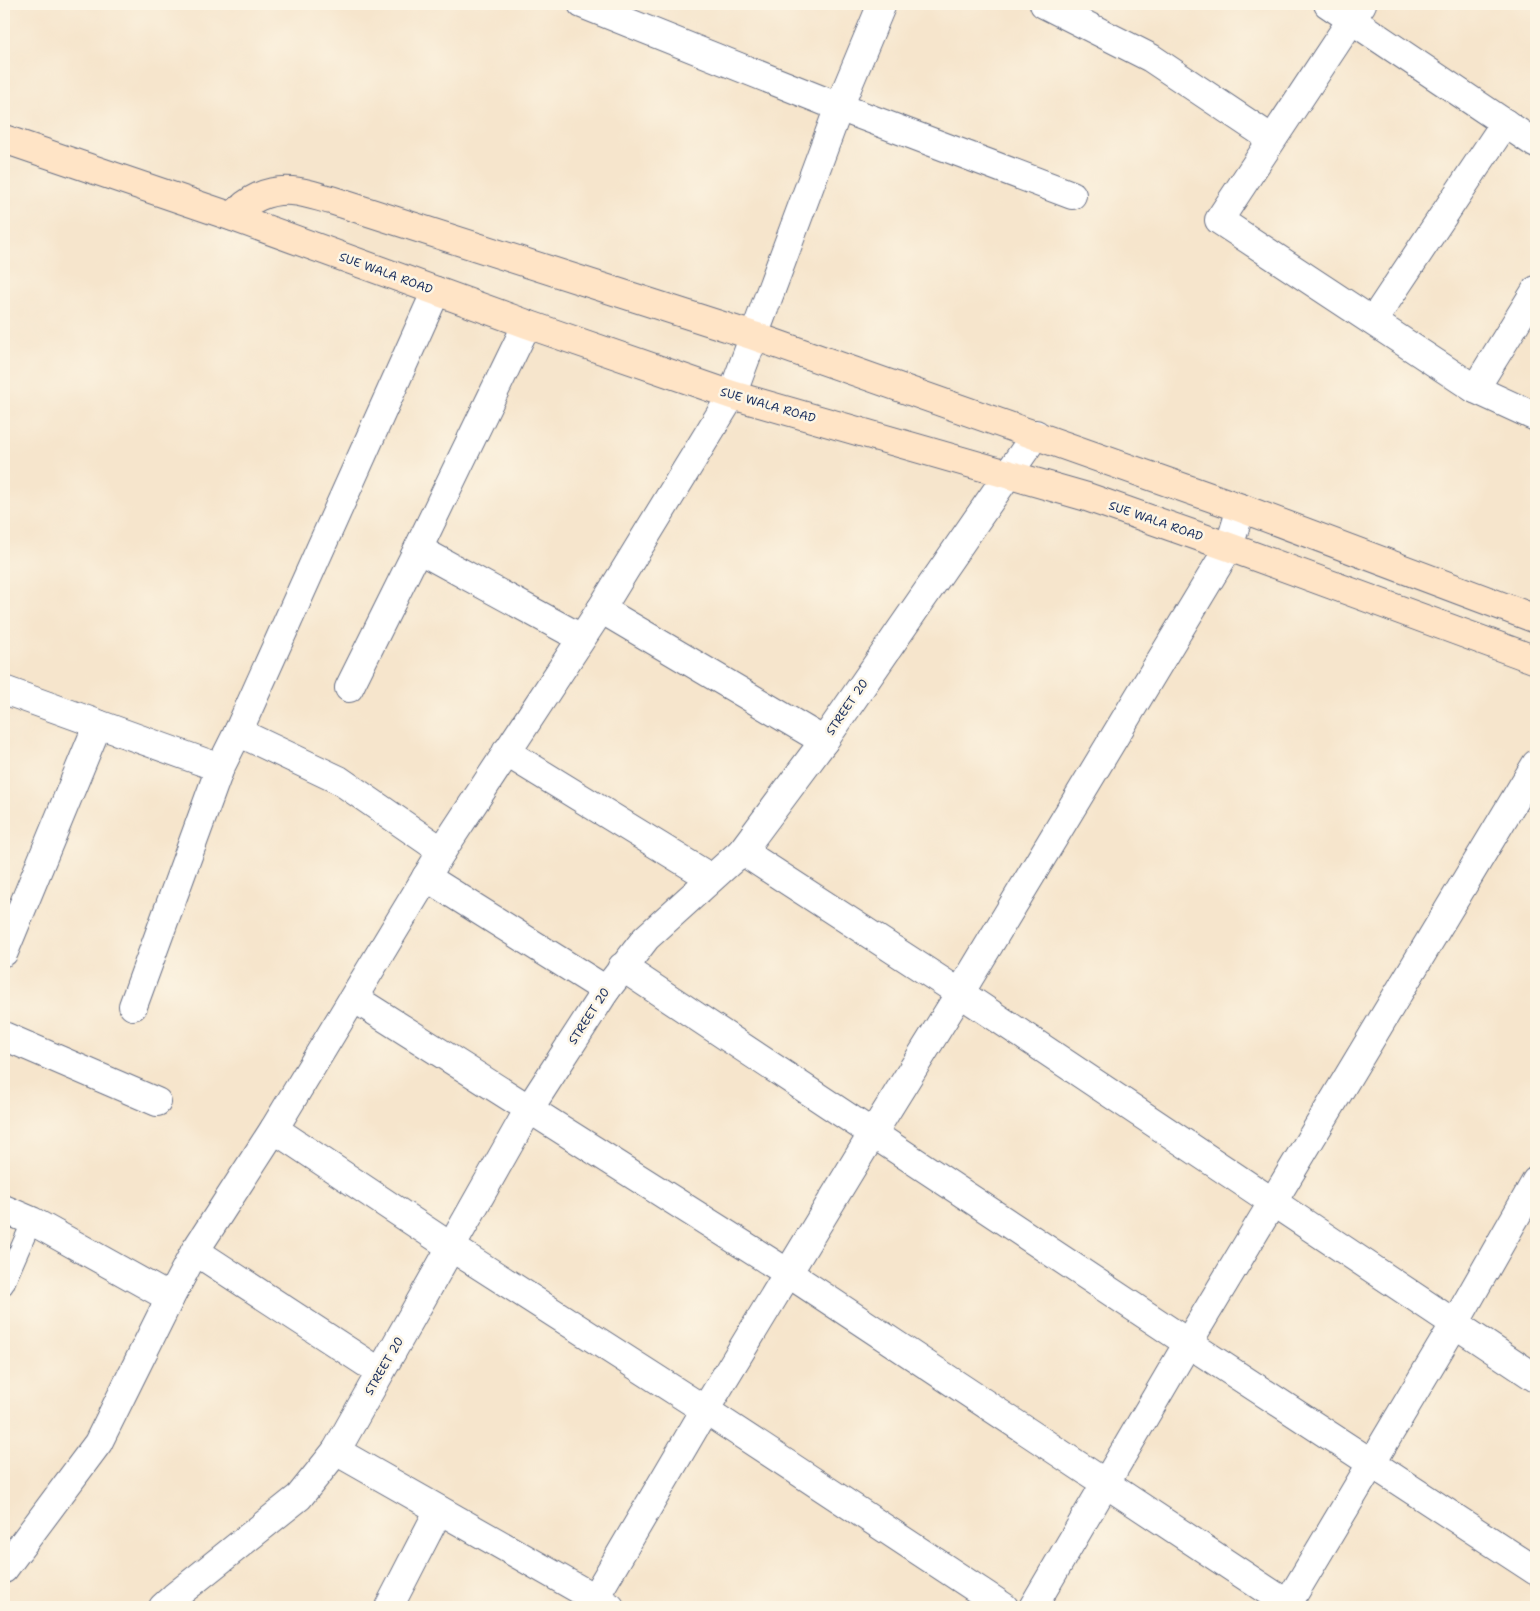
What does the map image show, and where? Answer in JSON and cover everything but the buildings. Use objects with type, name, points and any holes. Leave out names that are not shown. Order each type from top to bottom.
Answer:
[{"type":"street","points":[[582,4],[839,107],[1072,196]]},
{"type":"street","points":[[4,1569],[98,1443],[195,1251],[274,1129],[442,851],[601,609],[732,395],[839,107],[882,4]]},
{"type":"street","points":[[1044,4],[1151,58],[1272,138]]},
{"type":"street","points":[[1328,4],[1356,11],[1505,123],[1536,144]]},
{"type":"street","points":[[1356,11],[1219,220],[1475,389],[1536,417]]},
{"type":"street","points":[[1373,322],[1505,123]]},
{"type":"street","name":"SUE WALA ROAD","points":[[4,138],[233,217],[527,324],[732,395],[1087,497],[1536,660]]},
{"type":"street","points":[[233,217],[240,208],[264,194],[292,191],[331,200],[754,336],[1036,434],[1241,508],[1536,619]]},
{"type":"street","points":[[1475,389],[1536,290]]},
{"type":"street","points":[[133,1006],[220,768],[238,732],[436,291]]},
{"type":"street","points":[[348,688],[527,324]]},
{"type":"street","name":"STREET 20","points":[[163,1607],[299,1497],[336,1451],[529,1110],[606,990],[646,938],[742,851],[824,741],[1036,434]]},
{"type":"street","points":[[336,1451],[602,1603],[706,1410],[1229,547],[1241,508]]},
{"type":"street","points":[[418,549],[581,638]]},
{"type":"street","points":[[601,609],[824,741]]},
{"type":"street","points":[[4,690],[220,768]]},
{"type":"street","points":[[4,952],[98,724]]},
{"type":"street","points":[[238,732],[339,780],[442,851]]},
{"type":"street","points":[[506,752],[711,878]]},
{"type":"street","points":[[1033,1607],[1188,1343],[1536,764]]},
{"type":"street","points":[[742,851],[960,993],[1454,1325],[1536,1378]]},
{"type":"street","points":[[426,877],[606,990]]},
{"type":"street","points":[[622,967],[1188,1343],[1536,1571]]},
{"type":"street","points":[[354,998],[788,1273],[1289,1606],[1536,1181]]},
{"type":"street","points":[[4,1036],[157,1102]]},
{"type":"street","points":[[274,1129],[451,1247],[706,1410],[1004,1607]]},
{"type":"street","points":[[4,1209],[32,1221],[170,1298]]},
{"type":"street","points":[[195,1251],[380,1372]]},
{"type":"street","points":[[389,1607],[439,1510]]},
{"type":"lane","points":[[4,1285],[32,1221]]}]
